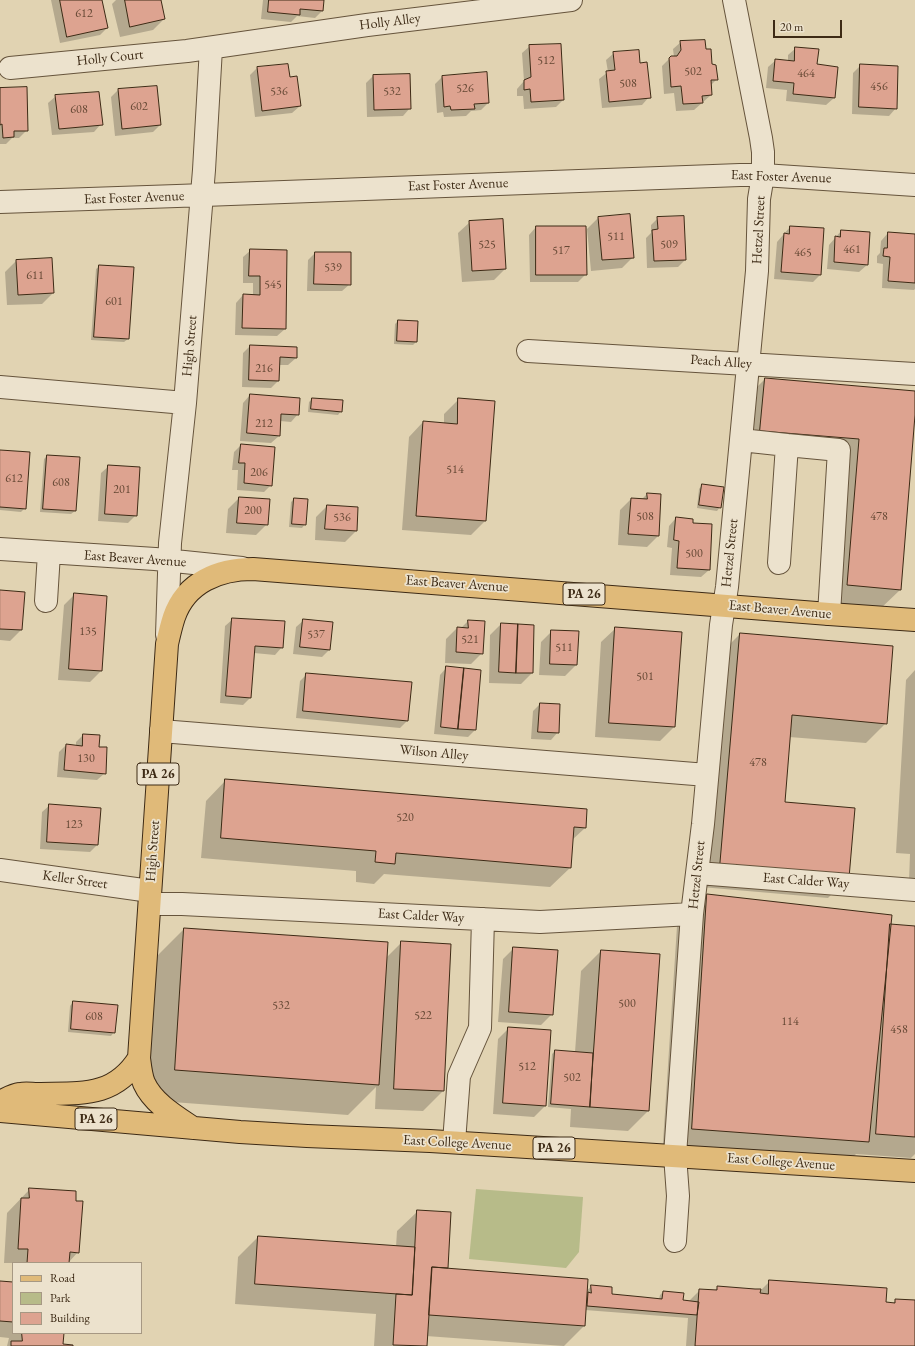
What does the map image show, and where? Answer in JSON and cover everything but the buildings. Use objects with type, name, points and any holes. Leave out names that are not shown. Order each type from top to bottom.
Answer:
[{"type":"main road","name":"High Street","points":[[193,1128],[161,1105],[149,1092],[144,1082],[139,1058],[167,644],[174,616],[181,603],[194,588],[212,576],[224,572],[238,569],[253,569]]},
{"type":"main road","name":"East Beaver Avenue","points":[[253,569],[915,620]]},
{"type":"main road","name":"PA 26","points":[[0,1102],[19,1094],[87,1092],[109,1087],[123,1078],[134,1067],[139,1058]]},
{"type":"main road","name":"East College Avenue","points":[[0,1111],[299,1136],[454,1142],[915,1171]]},
{"type":"street","name":"Holly Alley","points":[[210,48],[366,25],[571,0]]},
{"type":"street","name":"Hetzel Street","points":[[675,1242],[678,1196],[675,1155],[692,914],[698,873],[721,625],[741,440],[757,271],[759,198],[763,175],[763,152],[761,138],[734,0]]},
{"type":"street","name":"Holly Court","points":[[10,68],[210,48]]},
{"type":"street","name":"High Street","points":[[167,644],[168,560],[185,403],[202,196],[210,48]]},
{"type":"street","name":"East Foster Avenue","points":[[0,202],[763,175],[915,184]]},
{"type":"street","name":"Peach Alley","points":[[528,351],[915,374]]},
{"type":"street","points":[[0,387],[185,403]]},
{"type":"street","points":[[741,440],[839,450],[829,614]]},
{"type":"street","points":[[779,563],[787,445]]},
{"type":"street","name":"East Beaver Avenue","points":[[0,549],[168,560],[253,569]]},
{"type":"street","points":[[46,601],[49,553]]},
{"type":"street","name":"Wilson Alley","points":[[161,731],[707,775]]},
{"type":"street","name":"Keller Street","points":[[0,870],[150,898]]},
{"type":"street","name":"East Calder Way","points":[[698,873],[915,890]]},
{"type":"street","name":"East Calder Way","points":[[150,898],[182,904],[540,922],[692,914]]},
{"type":"street","points":[[454,1142],[459,1076],[480,1028],[483,919]]},
{"type":"green space","points":[[476,1189],[583,1197],[579,1252],[566,1268],[469,1259]]}]
